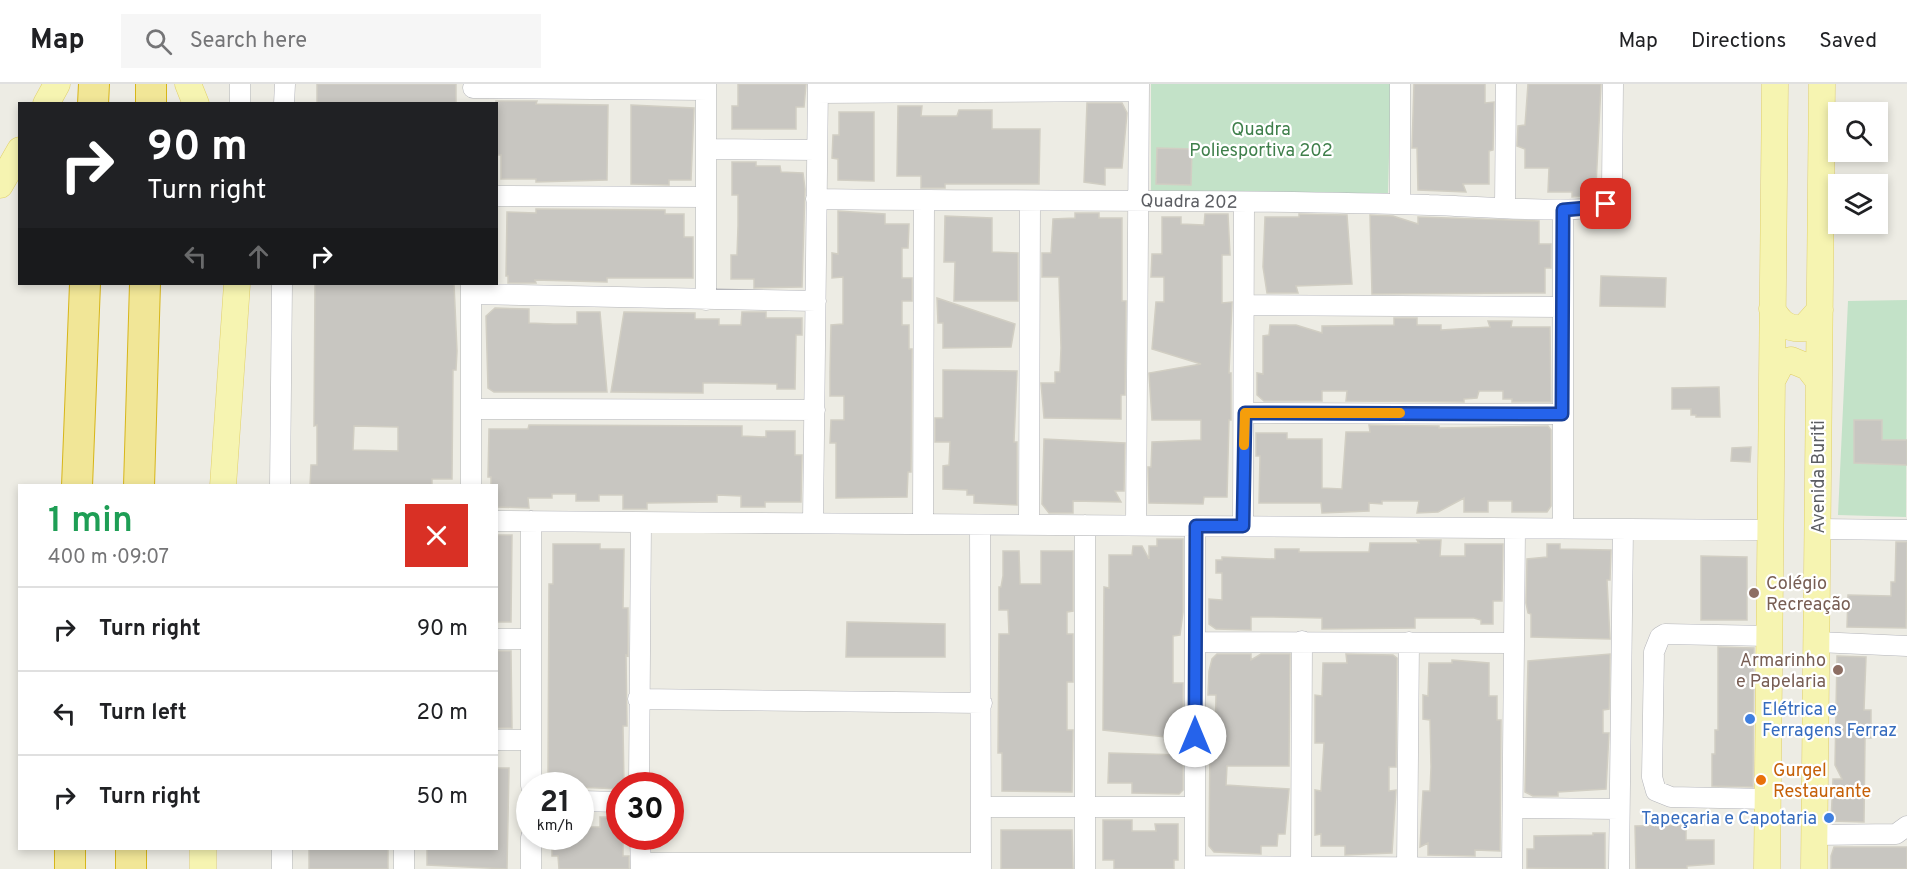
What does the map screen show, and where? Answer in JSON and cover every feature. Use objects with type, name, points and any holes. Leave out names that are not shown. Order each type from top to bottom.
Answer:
[{"type":"highway","points":[[93,102],[94,84]]},
{"type":"highway","points":[[151,84],[151,102]]},
{"type":"highway","points":[[77,484],[85,285]]},
{"type":"highway","points":[[140,484],[146,285]]},
{"type":"highway","points":[[70,850],[70,869]]},
{"type":"highway","points":[[131,850],[131,869]]},
{"type":"main road","points":[[47,102],[57,84]]},
{"type":"main road","points":[[188,84],[195,102]]},
{"type":"main road","points":[[1767,869],[1775,84]]},
{"type":"main road","name":"Avenida Buriti","points":[[1814,869],[1822,84]]},
{"type":"main road","points":[[0,185],[18,154]]},
{"type":"main road","points":[[223,484],[237,285]]},
{"type":"main road","points":[[1772,309],[1779,321],[1796,329],[1804,328],[1820,310]]},
{"type":"main road","points":[[1773,379],[1781,364],[1791,360],[1808,367],[1818,380]]},
{"type":"main road","points":[[203,850],[203,869]]},
{"type":"street","points":[[240,84],[240,102]]},
{"type":"street","points":[[284,102],[285,84]]},
{"type":"street","points":[[1400,84],[1400,204]]},
{"type":"street","points":[[1504,207],[1506,84]]},
{"type":"street","name":"Quadra 202","points":[[816,199],[1030,202],[1139,200],[1400,204],[1563,210],[1598,207],[1606,204],[1611,196],[1613,84]]},
{"type":"street","points":[[473,92],[706,87],[706,300]]},
{"type":"street","points":[[813,522],[818,88],[1139,88],[1136,525]]},
{"type":"street","points":[[705,149],[816,150]]},
{"type":"street","points":[[498,196],[705,197]]},
{"type":"street","points":[[923,524],[924,201]]},
{"type":"street","points":[[1029,524],[1030,202]]},
{"type":"street","points":[[1243,526],[1244,202]]},
{"type":"street","points":[[1563,210],[1563,529]]},
{"type":"street","points":[[280,484],[282,285]]},
{"type":"street","points":[[471,484],[471,289],[706,300],[816,302]]},
{"type":"street","points":[[1244,305],[1563,308]]},
{"type":"street","points":[[471,409],[815,410]]},
{"type":"street","points":[[1245,413],[1562,414]]},
{"type":"street","points":[[498,521],[1515,530],[1770,530]]},
{"type":"street","points":[[531,521],[531,772]]},
{"type":"street","points":[[639,772],[641,523]]},
{"type":"street","points":[[640,850],[641,866],[981,866],[980,525]]},
{"type":"street","points":[[1085,525],[1085,869]]},
{"type":"street","points":[[1196,526],[1195,867],[1512,868],[1515,530]]},
{"type":"street","points":[[1619,869],[1623,529]]},
{"type":"street","points":[[1818,529],[1907,530]]},
{"type":"street","points":[[1768,799],[1671,797],[1656,791],[1652,777],[1654,652],[1660,637],[1665,634],[1769,636]]},
{"type":"street","points":[[498,639],[531,639]]},
{"type":"street","points":[[1300,866],[1302,641]]},
{"type":"street","points":[[1196,642],[1514,643]]},
{"type":"street","points":[[1407,868],[1408,642]]},
{"type":"street","points":[[1817,642],[1907,646]]},
{"type":"street","points":[[638,699],[982,703]]},
{"type":"street","points":[[498,740],[531,740]]},
{"type":"street","points":[[982,807],[1195,807]]},
{"type":"street","points":[[1513,808],[1619,809]]},
{"type":"street","points":[[1815,835],[1896,834],[1907,826]]},
{"type":"street","points":[[282,850],[282,869]]},
{"type":"street","points":[[404,850],[404,869]]},
{"type":"street","points":[[531,850],[531,869]]},
{"type":"green space","name":"Quadra Poliesportiva 202","points":[[1151,84],[1391,84],[1388,193],[1151,197]]},
{"type":"green space","points":[[1907,300],[1906,517],[1838,515],[1848,301]]},
{"type":"building","points":[[317,84],[456,84],[456,102],[317,102]]},
{"type":"building","points":[[738,84],[806,84],[804,107],[796,107],[796,129],[732,129],[732,106],[738,106]]},
{"type":"building","points":[[1414,84],[1485,84],[1485,103],[1494,102],[1493,150],[1489,151],[1489,184],[1463,184],[1466,192],[1418,190],[1417,148],[1412,148]]},
{"type":"building","points":[[1528,84],[1601,84],[1596,186],[1586,186],[1585,196],[1572,197],[1572,192],[1548,192],[1549,168],[1525,168],[1525,149],[1517,146],[1518,126],[1525,125]]},
{"type":"building","points":[[537,101],[536,104],[608,105],[607,180],[536,182],[536,179],[501,179],[501,155],[498,155],[498,102],[496,102]]},
{"type":"building","points":[[1087,103],[1122,103],[1127,113],[1122,168],[1105,168],[1105,185],[1084,182]]},
{"type":"building","points":[[631,105],[694,108],[691,180],[669,180],[669,185],[631,184]]},
{"type":"building","points":[[898,106],[922,106],[921,116],[957,116],[959,110],[992,110],[992,129],[1040,129],[1039,184],[945,184],[945,188],[921,188],[921,176],[897,176]]},
{"type":"building","points":[[839,112],[874,112],[874,181],[838,180],[838,159],[832,158],[833,135],[839,135]]},
{"type":"building","points":[[1157,148],[1192,149],[1191,185],[1156,184]]},
{"type":"building","points":[[732,162],[756,162],[756,166],[780,166],[781,172],[803,173],[805,189],[802,287],[754,288],[754,279],[731,279],[731,255],[737,255],[738,226],[738,195],[732,195]]},
{"type":"building","points":[[536,209],[665,210],[665,214],[684,214],[684,237],[693,237],[693,278],[607,278],[607,282],[535,280],[536,283],[508,283],[508,276],[506,276],[507,212],[536,213]]},
{"type":"building","points":[[838,211],[885,214],[885,224],[909,224],[908,248],[902,248],[902,278],[912,278],[912,301],[902,301],[902,325],[909,325],[909,349],[912,349],[911,472],[908,472],[907,497],[836,498],[836,443],[830,443],[831,420],[844,420],[844,396],[830,396],[831,325],[843,324],[843,277],[832,278],[832,253],[838,254]]},
{"type":"building","points":[[1075,213],[1099,213],[1099,218],[1122,218],[1122,301],[1126,301],[1125,395],[1121,395],[1121,419],[1044,418],[1041,383],[1055,383],[1055,372],[1060,372],[1061,348],[1059,277],[1042,277],[1042,253],[1051,253],[1053,219],[1075,218]]},
{"type":"building","points":[[1205,214],[1228,214],[1230,255],[1222,255],[1222,303],[1232,302],[1229,373],[1231,373],[1231,420],[1229,420],[1227,497],[1204,497],[1203,504],[1149,503],[1148,467],[1151,467],[1152,442],[1201,440],[1201,420],[1152,420],[1149,373],[1201,364],[1152,349],[1156,302],[1164,302],[1164,277],[1151,277],[1152,254],[1162,254],[1162,217],[1181,217],[1181,224],[1204,225]]},
{"type":"building","points":[[1299,214],[1347,215],[1352,284],[1296,286],[1298,293],[1267,293],[1263,267],[1265,217],[1299,217]]},
{"type":"building","points":[[1370,215],[1393,216],[1418,224],[1418,217],[1539,221],[1539,244],[1551,244],[1551,268],[1545,268],[1545,293],[1372,294]]},
{"type":"building","points":[[945,216],[992,218],[992,252],[1018,253],[1018,301],[954,301],[955,262],[944,262]]},
{"type":"building","points":[[1601,276],[1666,278],[1665,307],[1600,306]]},
{"type":"building","points":[[315,285],[454,285],[457,351],[456,370],[453,370],[452,479],[432,479],[432,484],[310,484],[311,465],[317,465],[317,425],[314,426]],"holes":[[[354,426],[398,427],[398,451],[353,450]]]},
{"type":"building","points":[[937,298],[1015,324],[1011,347],[943,348],[943,323],[938,323]]},
{"type":"building","points":[[495,308],[529,309],[529,323],[553,324],[577,324],[577,312],[600,312],[607,392],[494,392],[488,388],[486,316]]},
{"type":"building","points":[[624,312],[695,313],[695,319],[719,319],[719,325],[741,325],[742,312],[766,312],[766,318],[802,318],[802,335],[796,335],[795,389],[777,389],[777,384],[703,383],[703,393],[611,392]]},
{"type":"building","points":[[1394,318],[1417,318],[1417,325],[1441,325],[1441,330],[1490,327],[1488,321],[1512,321],[1511,327],[1550,327],[1551,402],[1512,402],[1512,399],[1503,399],[1503,391],[1479,391],[1477,398],[1464,399],[1464,402],[1346,401],[1347,391],[1322,391],[1322,401],[1264,401],[1257,395],[1257,373],[1263,374],[1263,336],[1269,335],[1270,325],[1296,325],[1322,333],[1322,326],[1394,325]]},
{"type":"building","points":[[943,370],[1017,371],[1014,442],[1017,442],[1017,505],[974,503],[974,495],[967,495],[967,490],[943,489],[943,466],[949,465],[950,442],[935,442],[935,418],[943,418]]},
{"type":"building","points":[[1719,387],[1720,417],[1696,417],[1696,415],[1691,415],[1691,409],[1672,409],[1672,388]]},
{"type":"building","points":[[1854,420],[1882,420],[1882,440],[1907,440],[1907,465],[1854,463]]},
{"type":"building","points":[[529,425],[742,426],[742,436],[766,437],[766,431],[795,431],[795,455],[802,455],[801,502],[765,502],[765,507],[741,507],[741,496],[717,495],[717,502],[647,503],[647,509],[623,509],[623,495],[599,495],[599,501],[576,501],[576,494],[552,494],[552,498],[528,498],[529,508],[498,507],[498,484],[491,484],[491,477],[488,477],[489,429],[528,429]]},
{"type":"building","points":[[1369,425],[1439,426],[1439,428],[1548,426],[1551,430],[1551,506],[1547,512],[1512,512],[1512,501],[1488,501],[1488,512],[1464,512],[1464,498],[1438,512],[1417,513],[1419,501],[1382,501],[1382,504],[1369,503],[1369,511],[1322,513],[1321,503],[1259,503],[1260,456],[1256,456],[1256,433],[1287,433],[1287,439],[1322,439],[1322,488],[1342,489],[1346,432],[1370,432]]},
{"type":"building","points":[[1044,439],[1125,443],[1124,491],[1115,491],[1121,502],[1073,501],[1073,513],[1049,513],[1042,504]]},
{"type":"building","points":[[1751,447],[1750,462],[1731,461],[1732,448]]},
{"type":"building","points":[[498,535],[512,535],[511,622],[498,622]]},
{"type":"building","points":[[1157,539],[1183,539],[1183,612],[1180,635],[1173,636],[1173,683],[1183,683],[1183,739],[1103,730],[1104,587],[1109,588],[1109,555],[1132,555],[1133,546],[1142,546],[1149,559],[1149,546],[1157,546]]},
{"type":"building","points":[[1417,540],[1441,540],[1440,556],[1465,556],[1465,544],[1503,544],[1502,601],[1493,601],[1493,624],[1481,624],[1481,620],[1474,618],[1415,618],[1415,628],[1322,629],[1322,618],[1251,617],[1251,630],[1216,629],[1209,624],[1209,599],[1222,600],[1222,573],[1216,573],[1216,560],[1222,560],[1222,557],[1275,559],[1275,549],[1299,549],[1299,552],[1369,552],[1370,543],[1419,543]]},
{"type":"building","points":[[1896,542],[1907,542],[1906,628],[1847,627],[1848,595],[1891,596],[1891,582],[1895,582]]},
{"type":"building","points":[[553,544],[600,544],[600,549],[624,549],[623,608],[628,608],[628,656],[626,655],[627,726],[623,726],[624,772],[606,772],[606,788],[594,788],[594,772],[548,772],[549,584],[553,584]]},
{"type":"building","points":[[1547,544],[1560,544],[1560,549],[1611,550],[1610,580],[1607,580],[1610,639],[1531,637],[1531,614],[1528,613],[1526,603],[1527,559],[1547,557]]},
{"type":"building","points":[[1003,551],[1019,551],[1020,584],[1041,584],[1041,551],[1073,551],[1073,611],[1067,612],[1067,634],[1073,634],[1073,682],[1067,682],[1067,730],[1073,730],[1072,792],[1002,791],[1002,753],[998,753],[999,634],[1009,634],[1008,610],[999,610]]},
{"type":"building","points":[[1701,556],[1747,557],[1747,620],[1701,620]]},
{"type":"building","points":[[847,622],[945,624],[945,657],[846,657]]},
{"type":"building","points":[[1718,647],[1754,648],[1753,787],[1712,786],[1712,754],[1715,754],[1715,730],[1718,730]]},
{"type":"building","points":[[498,651],[511,651],[512,728],[498,728]]},
{"type":"building","points":[[1217,654],[1251,654],[1251,660],[1261,654],[1290,654],[1289,766],[1227,766],[1226,785],[1289,789],[1285,834],[1278,834],[1277,846],[1261,846],[1261,854],[1214,852],[1209,846],[1210,742],[1215,742],[1216,695],[1208,695],[1209,671],[1212,659]]},
{"type":"building","points":[[1346,654],[1393,655],[1397,658],[1396,767],[1389,767],[1389,791],[1396,790],[1392,853],[1345,855],[1345,846],[1321,846],[1321,834],[1315,835],[1315,790],[1321,791],[1324,743],[1315,743],[1315,695],[1322,696],[1323,663],[1347,663]]},
{"type":"building","points":[[1610,654],[1609,709],[1603,710],[1603,733],[1609,733],[1606,789],[1558,792],[1558,796],[1533,796],[1525,792],[1528,661]]},
{"type":"building","points":[[1837,656],[1866,657],[1864,710],[1871,710],[1871,738],[1865,738],[1864,822],[1831,821],[1833,779],[1842,779],[1835,765]]},
{"type":"building","points":[[1452,660],[1489,663],[1489,696],[1497,696],[1497,720],[1501,720],[1500,851],[1475,850],[1475,856],[1428,855],[1428,843],[1420,847],[1423,791],[1430,791],[1431,767],[1430,720],[1423,719],[1423,695],[1428,696],[1429,663],[1452,663]]},
{"type":"building","points":[[1109,753],[1183,755],[1183,790],[1179,794],[1132,793],[1132,783],[1108,783]]},
{"type":"building","points":[[498,768],[509,768],[507,869],[427,865],[427,850],[498,850]]},
{"type":"building","points":[[600,817],[606,817],[606,850],[623,850],[623,856],[629,856],[629,869],[559,869],[558,856],[552,856],[552,850],[594,850],[594,827],[600,827]]},
{"type":"building","points":[[1103,820],[1132,820],[1132,831],[1156,831],[1155,824],[1178,824],[1178,860],[1174,860],[1174,869],[1114,869],[1114,860],[1103,860]]},
{"type":"building","points":[[1686,825],[1686,840],[1714,840],[1714,864],[1687,866],[1687,869],[1636,869],[1635,826]]},
{"type":"building","points":[[1001,830],[1072,830],[1073,869],[1001,869]]},
{"type":"building","points":[[1593,833],[1605,833],[1605,869],[1527,868],[1527,849],[1534,849],[1534,836],[1593,835]]},
{"type":"building","points":[[1834,847],[1907,847],[1907,869],[1831,869]]},
{"type":"building","points":[[309,850],[388,850],[388,869],[309,869]]},
{"type":"slow traffic","points":[[1244,445],[1245,413],[1400,413]]},
{"type":"place","name":"Colégio Recreação","points":[[1754,593]]},
{"type":"place","name":"Armarinho e Papelaria","points":[[1838,670]]},
{"type":"place","name":"Elétrica e Ferragens Ferraz","points":[[1750,719]]},
{"type":"place","name":"Gurgel Restaurante","points":[[1761,780]]},
{"type":"place","name":"Tapeçaria e Capotaria","points":[[1829,818]]},
{"type":"route","points":[[1195,736],[1196,526],[1243,526],[1245,413],[1562,414],[1563,210],[1598,207],[1606,204]]}]
